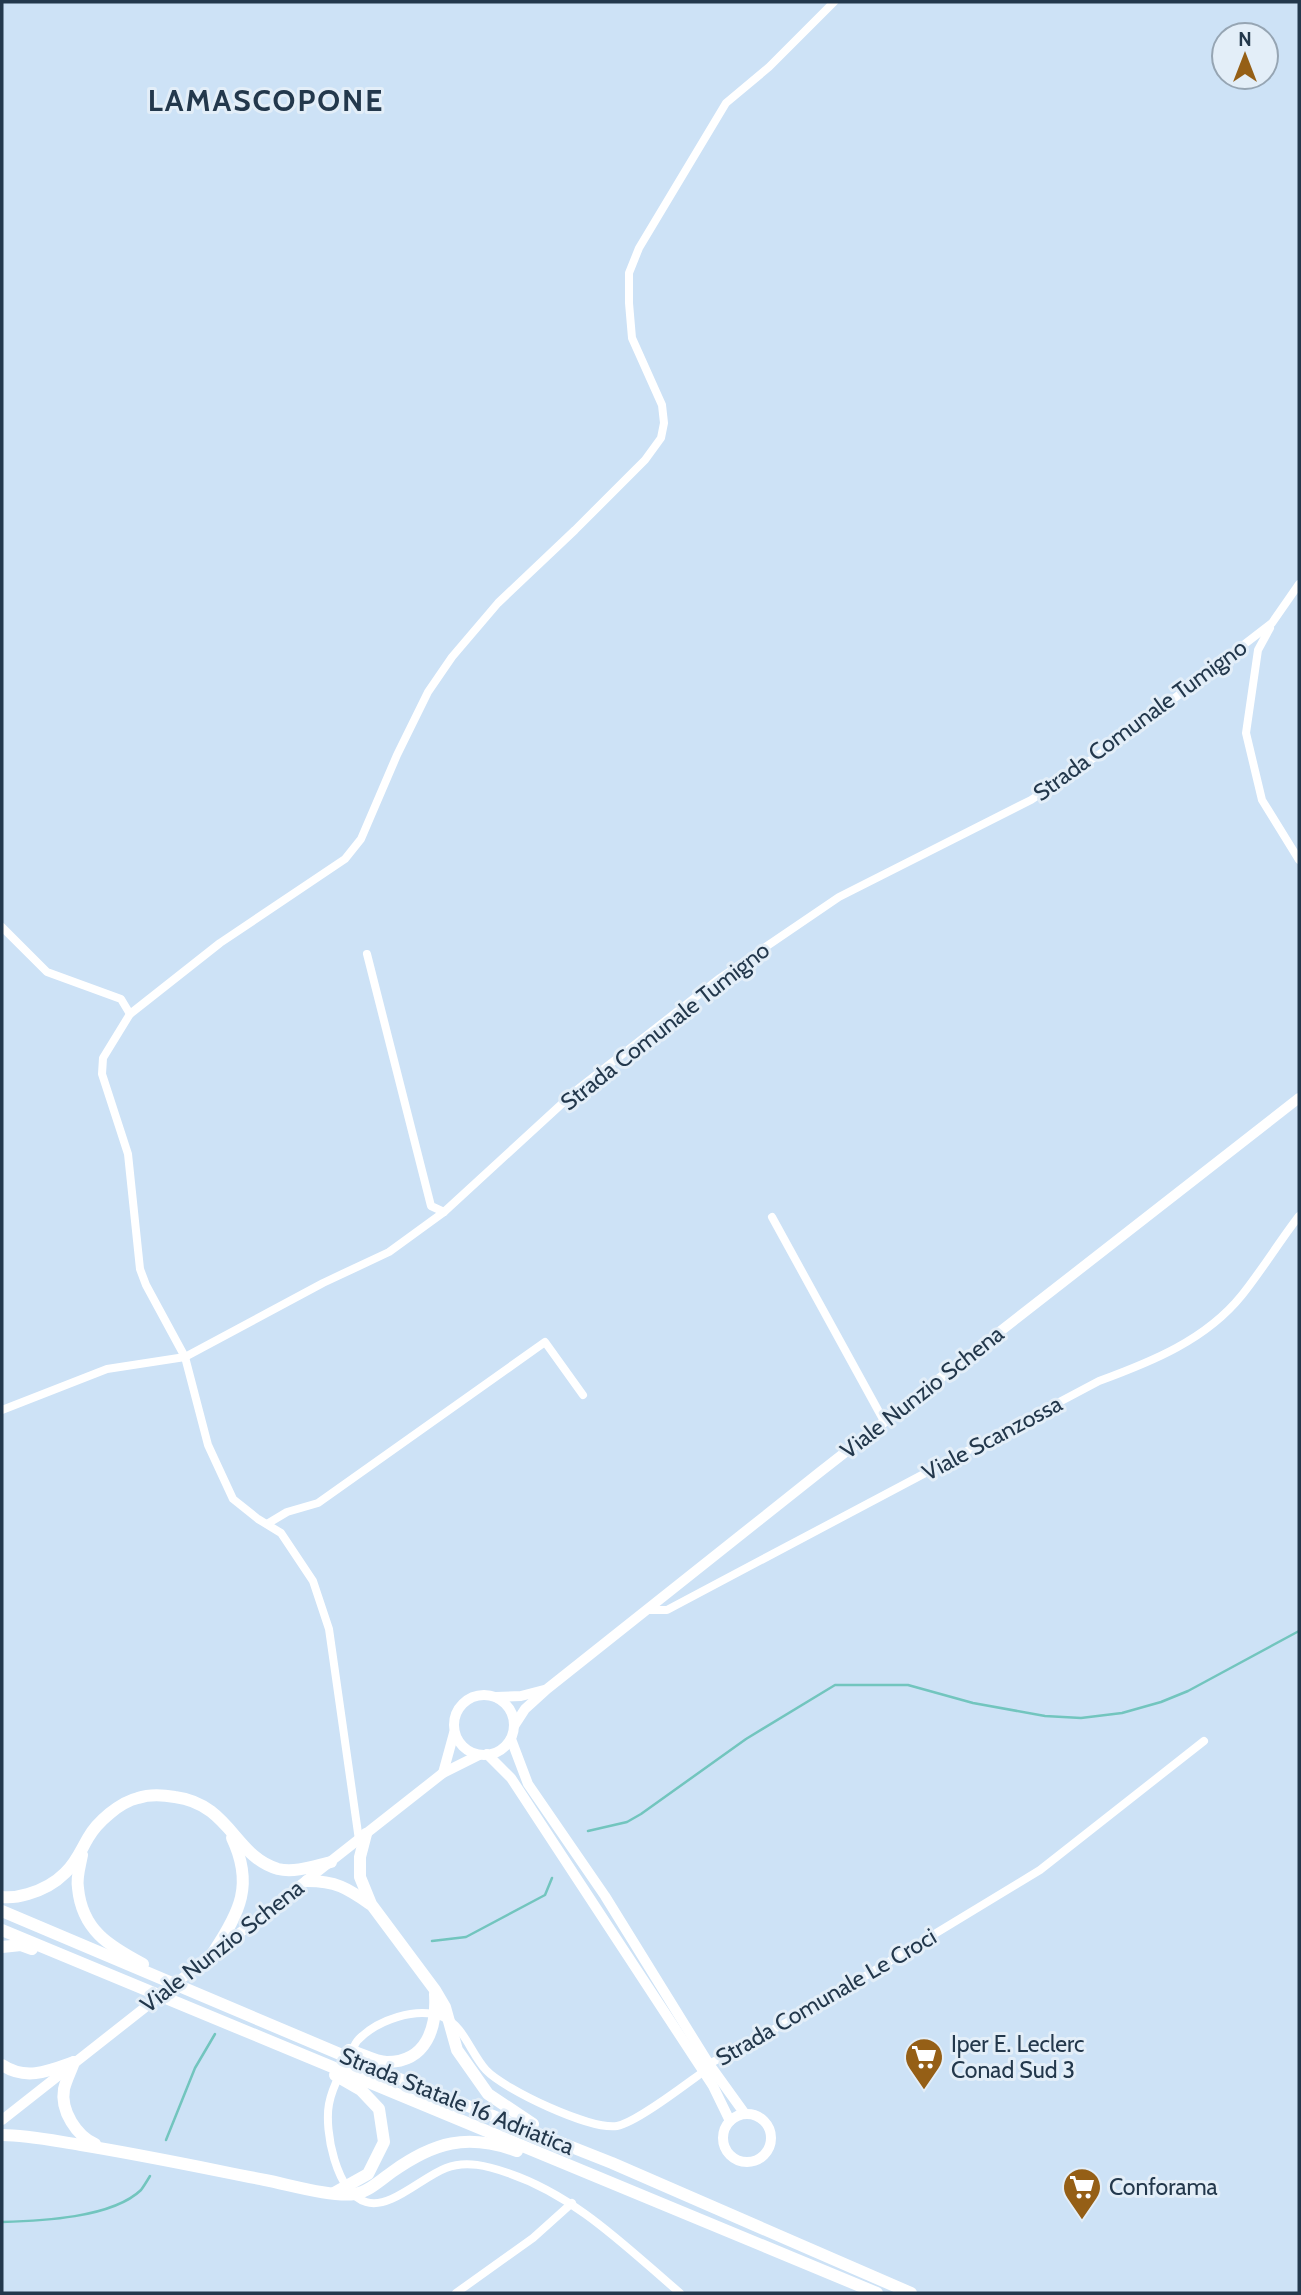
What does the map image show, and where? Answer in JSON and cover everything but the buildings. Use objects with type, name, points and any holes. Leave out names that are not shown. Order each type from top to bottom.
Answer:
[{"type":"highway","points":[[2,1897],[13,1898],[43,1890],[66,1873],[82,1852],[89,1836],[113,1812],[136,1798],[159,1795],[186,1798],[207,1806],[257,1859],[279,1869],[301,1870],[331,1862]]},
{"type":"highway","points":[[214,1951],[241,1905],[244,1881],[239,1852],[224,1822]]},
{"type":"highway","points":[[363,1837],[360,1877],[371,1904],[439,2000],[457,2050],[488,2094],[521,2118],[612,2162]]},
{"type":"highway","points":[[82,1852],[77,1887],[86,1919],[103,1941],[140,1967]]},
{"type":"highway","points":[[306,1881],[326,1881],[342,1885],[371,1904]]},
{"type":"highway","name":"Strada Statale 16 Adriatica","points":[[2,1911],[140,1967],[307,2040],[387,2068],[612,2162],[911,2293]]},
{"type":"highway","name":"Strada Statale 16 Adriatica","points":[[2,1930],[877,2293]]},
{"type":"highway","points":[[2,1947],[21,1945],[79,1962]]},
{"type":"highway","points":[[387,2068],[410,2057],[428,2043],[439,2000]]},
{"type":"highway","points":[[295,2053],[361,2090],[379,2109],[384,2142],[372,2179]]},
{"type":"highway","points":[[2,2065],[13,2072],[37,2075],[75,2062]]},
{"type":"highway","points":[[75,2062],[64,2091],[67,2113],[82,2138],[109,2150]]},
{"type":"highway","points":[[2,2135],[18,2135],[109,2150],[334,2193],[372,2179],[443,2144],[470,2141],[508,2148],[627,2191]]},
{"type":"highway","points":[[869,2275],[921,2293]]},
{"type":"street","points":[[363,1837],[329,1629],[313,1581],[281,1533],[233,1499],[208,1446],[184,1357],[140,1269],[128,1154],[102,1074],[103,1058],[130,1014],[220,943],[345,859],[361,839],[428,692],[452,657],[498,603],[645,460],[660,438],[664,423],[662,405],[632,338],[629,273],[639,248],[726,103],[778,59],[834,2]]},
{"type":"street","name":"Strada Comunale Tumigno","points":[[2,1410],[107,1369],[184,1357],[323,1283],[389,1252],[444,1212],[578,1089],[720,978],[839,897],[1031,800],[1119,741],[1272,624],[1299,584]]},
{"type":"street","points":[[1272,624],[1258,650],[1246,733],[1262,800],[1299,860]]},
{"type":"street","points":[[2,927],[47,972],[121,999],[130,1014]]},
{"type":"street","points":[[367,954],[431,1206],[444,1212]]},
{"type":"street","name":"Viale Nunzio Schena","points":[[514,1726],[525,1709],[547,1689],[884,1421],[1299,1098]]},
{"type":"street","name":"Viale Scanzossa","points":[[647,1610],[667,1610],[1099,1381],[1158,1359],[1209,1327],[1240,1298],[1299,1216]]},
{"type":"street","points":[[772,1217],[884,1421]]},
{"type":"street","points":[[267,1524],[287,1512],[318,1503],[545,1342],[583,1395]]},
{"type":"street","name":"Viale Nunzio Schena","points":[[495,1697],[521,1696],[547,1689]]},
{"type":"street","points":[[443,1773],[454,1732],[454,1716],[466,1700],[476,1696],[495,1697],[504,1702],[513,1716],[511,1739],[495,1753],[483,1755]]},
{"type":"street","points":[[454,1732],[458,1742],[466,1750],[483,1755],[511,1778],[706,2068],[745,2114]]},
{"type":"street","points":[[511,1739],[528,1784],[605,1896],[706,2068],[730,2121]]},
{"type":"street","name":"Strada Comunale Le Croci","points":[[572,2203],[536,2182],[485,2165],[454,2165],[430,2174],[393,2200],[376,2204],[363,2202],[340,2176],[330,2143],[328,2106],[334,2086],[358,2040],[382,2022],[407,2015],[426,2013],[443,2017],[458,2028],[486,2071],[513,2091],[592,2124],[618,2126],[645,2112],[706,2068],[806,2012],[1041,1870],[1204,1741]]},
{"type":"street","name":"Viale Nunzio Schena","points":[[2,2120],[443,1773],[483,1755]]},
{"type":"street","points":[[745,2114],[757,2116],[770,2130],[770,2145],[766,2152],[757,2160],[739,2161],[727,2152],[723,2136],[730,2121],[745,2114]]},
{"type":"street","points":[[456,2293],[533,2238],[572,2203],[680,2293]]},
{"type":"waterway","points":[[588,1831],[627,1822],[641,1814],[746,1739],[835,1685],[908,1685],[973,1703],[1045,1716],[1081,1718],[1122,1713],[1161,1702],[1188,1691],[1299,1631]]},
{"type":"waterway","points":[[432,1941],[466,1937],[545,1895],[552,1878]]},
{"type":"waterway","points":[[166,2140],[195,2068],[215,2034]]},
{"type":"waterway","points":[[2,2222],[75,2216],[112,2207],[141,2190],[150,2176]]},
{"type":"place","name":"Iper E. Leclerc Conad Sud 3","points":[[924,2091]]},
{"type":"place","name":"Conforama","points":[[1082,2221]]},
{"type":"district","name":"LAMASCOPONE","points":[[266,100]]}]
